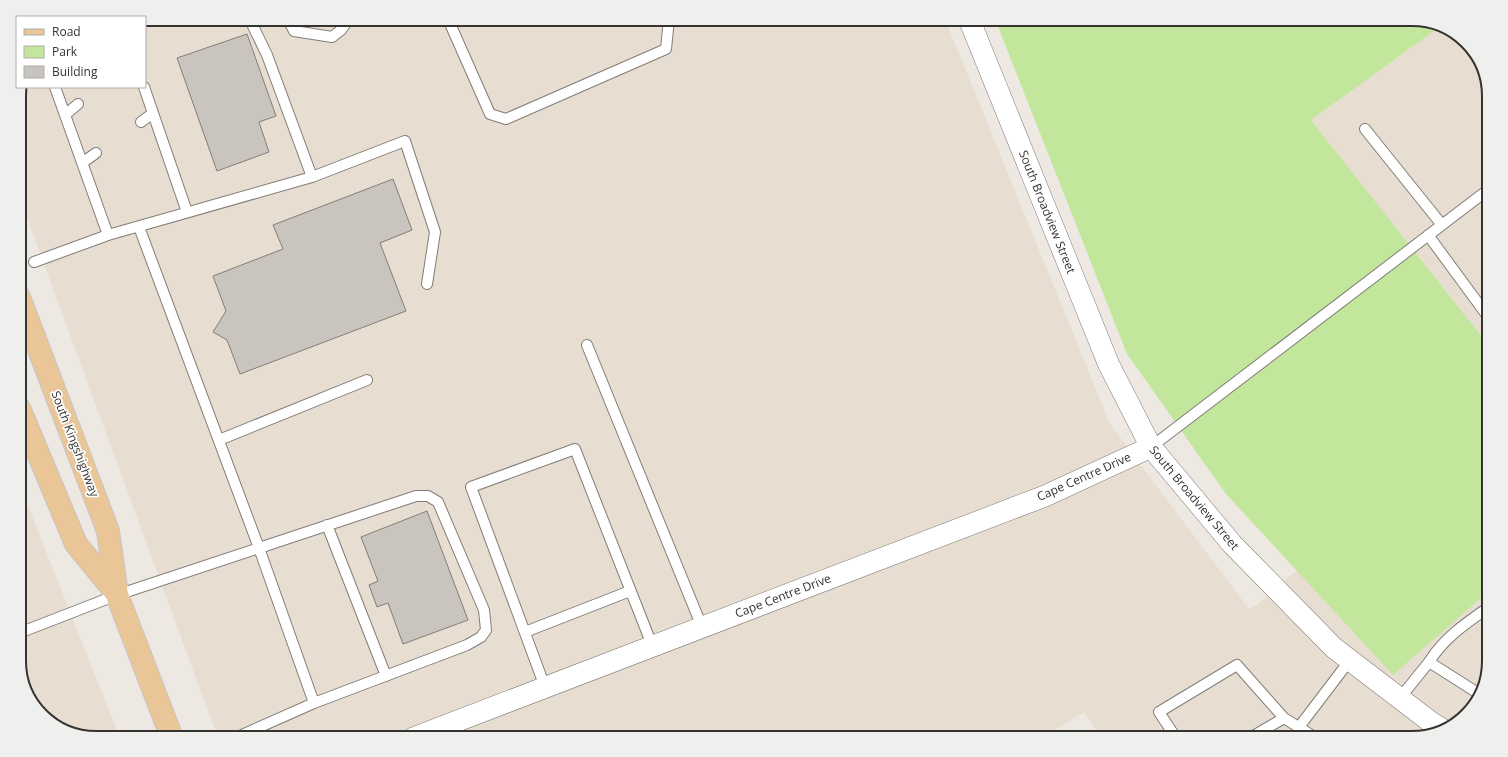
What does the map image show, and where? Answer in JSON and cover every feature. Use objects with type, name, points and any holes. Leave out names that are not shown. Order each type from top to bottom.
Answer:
[{"type":"main road","name":"South Kingshighway","points":[[26,315],[108,531],[117,595],[169,731]]},
{"type":"main road","name":"South Kingshighway","points":[[26,425],[76,544],[117,595]]},
{"type":"street","name":"South Broadview Street","points":[[972,26],[1108,365],[1151,447],[1232,544],[1334,648],[1437,726]]},
{"type":"street","name":"Cape Centre Drive","points":[[431,731],[652,645],[1045,496],[1151,447]]},
{"type":"lane","points":[[253,26],[267,55],[312,177]]},
{"type":"lane","points":[[292,26],[294,31],[332,37],[344,26]]},
{"type":"lane","points":[[451,26],[490,114],[506,119],[666,49],[668,26]]},
{"type":"lane","points":[[55,88],[108,235]]},
{"type":"lane","points":[[144,88],[187,212]]},
{"type":"lane","points":[[65,115],[78,104]]},
{"type":"lane","points":[[141,122],[153,113]]},
{"type":"lane","points":[[1365,129],[1442,225]]},
{"type":"lane","points":[[34,262],[108,235],[312,177],[405,141],[435,232],[427,284]]},
{"type":"lane","points":[[82,163],[96,153]]},
{"type":"lane","points":[[1151,447],[1482,194]]},
{"type":"lane","points":[[139,227],[259,548],[314,703]]},
{"type":"lane","points":[[1428,236],[1482,309]]},
{"type":"lane","points":[[587,345],[702,627]]},
{"type":"lane","points":[[219,440],[367,380]]},
{"type":"lane","points":[[545,687],[471,487],[575,449],[652,645]]},
{"type":"lane","points":[[26,630],[117,595],[416,496],[428,496],[438,502],[484,610],[486,630],[480,637],[467,645],[314,703],[251,731]]},
{"type":"lane","points":[[327,525],[386,676]]},
{"type":"lane","points":[[525,632],[630,591]]},
{"type":"lane","points":[[1400,698],[1429,662],[1437,649],[1454,632],[1482,613]]},
{"type":"lane","points":[[1299,727],[1350,660]]},
{"type":"lane","points":[[1429,662],[1475,691]]},
{"type":"lane","points":[[1171,731],[1159,712],[1237,665],[1284,718],[1305,731]]},
{"type":"lane","points":[[1262,731],[1284,718]]},
{"type":"shaded area","points":[[146,26],[948,26],[1110,424],[1249,609],[1257,605],[1297,570],[1393,674],[1482,597],[1481,674],[1473,696],[1461,710],[1447,722],[1430,729],[1412,731],[1096,731],[1084,712],[1053,731],[215,731],[26,215],[27,88],[146,88]]},
{"type":"shaded area","points":[[1435,30],[1451,38],[1465,50],[1475,65],[1481,83],[1482,92],[1482,337],[1311,120]]},
{"type":"shaded area","points":[[26,501],[117,731],[83,730],[65,724],[50,714],[43,707],[33,692],[27,674],[26,665]]},
{"type":"green space","points":[[998,26],[1416,26],[1435,30],[1311,120],[1482,337],[1482,597],[1393,675],[1226,494],[1127,354]]},
{"type":"building","points":[[247,34],[276,116],[259,122],[269,152],[217,171],[177,58]]},
{"type":"building","points":[[393,179],[412,230],[380,243],[406,311],[240,374],[227,340],[213,332],[226,311],[213,276],[283,249],[273,225]]},
{"type":"building","points":[[427,511],[468,620],[403,644],[388,603],[377,607],[369,585],[378,581],[361,537]]}]
